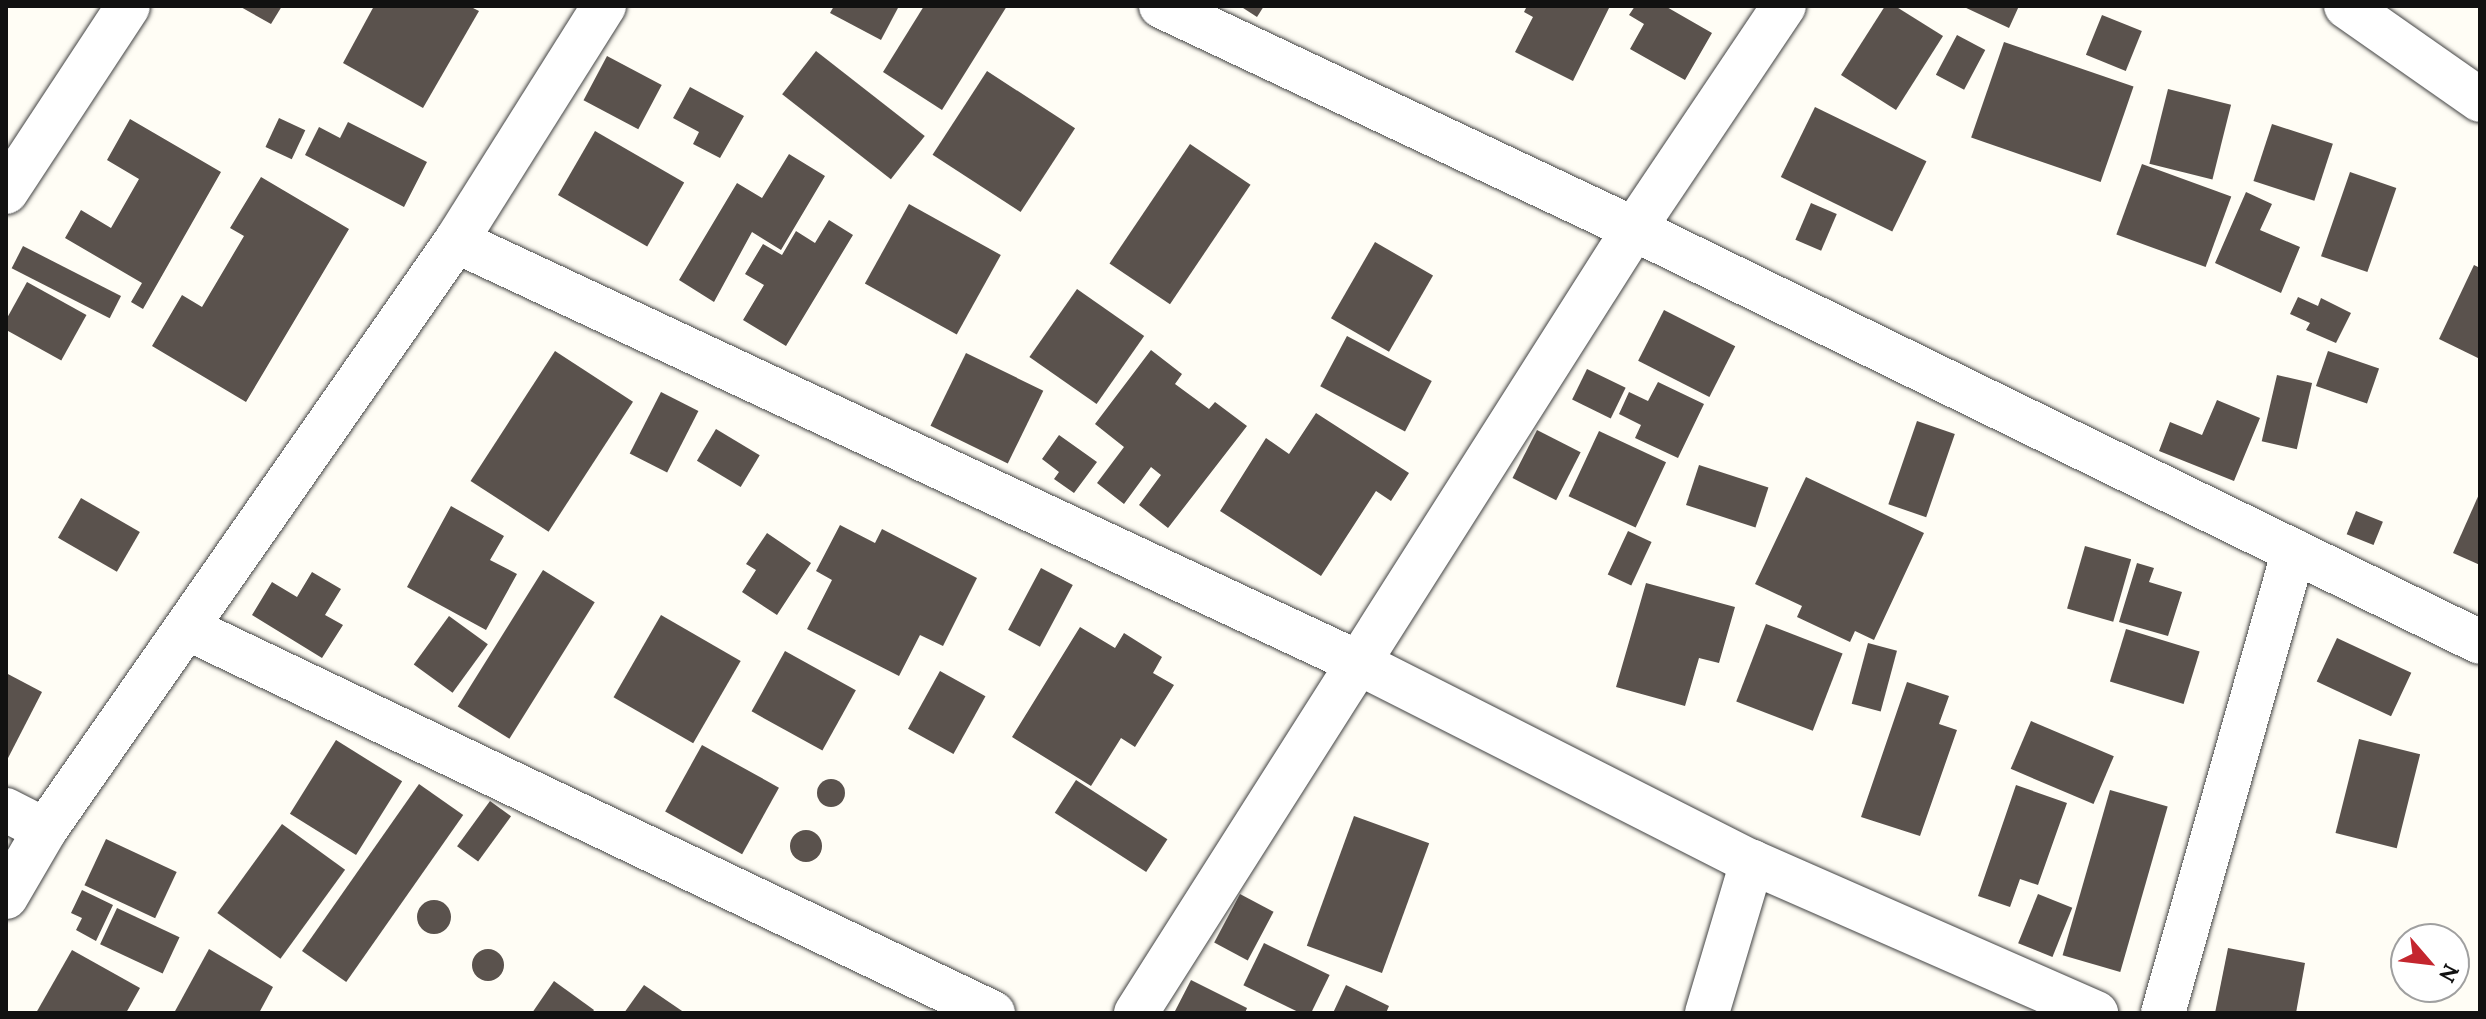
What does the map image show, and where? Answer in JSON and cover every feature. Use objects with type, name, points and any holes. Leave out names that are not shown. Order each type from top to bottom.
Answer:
[{"type":"street","points":[[6,192],[128,6]]},
{"type":"street","points":[[6,897],[45,830],[189,629],[456,241],[604,6]]},
{"type":"street","points":[[1161,6],[1634,229],[2480,642]]},
{"type":"street","points":[[1136,1013],[1634,229],[1784,6]]},
{"type":"street","points":[[2346,6],[2480,100]]},
{"type":"street","points":[[456,241],[1359,663],[1752,862],[2096,1013]]},
{"type":"street","points":[[2163,1013],[2294,551]]},
{"type":"street","points":[[189,629],[993,1013]]},
{"type":"street","points":[[6,810],[45,830]]},
{"type":"street","points":[[1707,1013],[1752,862]]},
{"type":"building","points":[[239,6],[282,6],[271,24]]},
{"type":"building","points":[[374,6],[469,6],[479,11],[423,108],[343,63]]},
{"type":"building","points":[[834,6],[899,6],[881,40],[830,13]]},
{"type":"building","points":[[924,6],[1007,6],[942,110],[883,72]]},
{"type":"building","points":[[1240,6],[1264,6],[1257,17]]},
{"type":"building","points":[[1527,6],[1610,6],[1573,81],[1515,52],[1533,17],[1524,12]]},
{"type":"building","points":[[1635,6],[1665,6],[1712,33],[1685,80],[1630,49],[1644,24],[1629,15]]},
{"type":"building","points":[[1885,6],[1895,6],[1943,36],[1896,110],[1841,75]]},
{"type":"building","points":[[1962,6],[2019,6],[2009,28]]},
{"type":"building","points":[[2102,15],[2142,31],[2126,71],[2086,55]]},
{"type":"building","points":[[1957,35],[1985,50],[1964,90],[1936,75]]},
{"type":"building","points":[[2004,42],[2134,87],[2101,182],[1971,137]]},
{"type":"building","points":[[816,51],[925,136],[891,179],[782,94]]},
{"type":"building","points":[[607,56],[662,85],[638,129],[584,100]]},
{"type":"building","points":[[987,71],[1075,128],[1021,212],[933,155]]},
{"type":"building","points":[[690,87],[744,116],[720,158],[693,144],[699,132],[673,118]]},
{"type":"building","points":[[2168,89],[2231,105],[2212,179],[2149,164]]},
{"type":"building","points":[[1815,107],[1926,161],[1892,231],[1781,177]]},
{"type":"building","points":[[279,118],[305,130],[292,159],[265,147]]},
{"type":"building","points":[[130,119],[221,172],[143,309],[131,302],[142,283],[65,238],[81,210],[111,228],[139,179],[107,160]]},
{"type":"building","points":[[348,122],[427,162],[404,207],[305,155],[319,127],[340,138]]},
{"type":"building","points":[[2272,124],[2333,144],[2314,201],[2253,181]]},
{"type":"building","points":[[595,131],[684,182],[647,247],[558,195]]},
{"type":"building","points":[[1190,144],[1251,185],[1170,304],[1109,263]]},
{"type":"building","points":[[789,154],[825,176],[781,250],[752,232],[714,302],[679,280],[737,183],[762,198]]},
{"type":"building","points":[[2142,164],[2231,196],[2206,267],[2116,234]]},
{"type":"building","points":[[2350,172],[2396,188],[2367,272],[2321,256]]},
{"type":"building","points":[[261,177],[349,229],[246,402],[152,346],[182,295],[202,307],[244,236],[230,228]]},
{"type":"building","points":[[2246,192],[2272,204],[2260,230],[2300,247],[2281,293],[2215,263]]},
{"type":"building","points":[[1811,203],[1837,214],[1821,251],[1795,240]]},
{"type":"building","points":[[909,204],[1001,255],[957,334],[865,284]]},
{"type":"building","points":[[829,220],[853,235],[786,346],[743,320],[764,285],[745,274],[763,244],[782,255],[796,231],[815,243]]},
{"type":"building","points":[[1375,242],[1433,276],[1389,352],[1331,318]]},
{"type":"building","points":[[23,246],[121,296],[110,318],[12,268]]},
{"type":"building","points":[[2474,265],[2480,268],[2480,359],[2439,339]]},
{"type":"building","points":[[27,282],[86,315],[61,360],[6,330],[6,320]]},
{"type":"building","points":[[1077,289],[1144,336],[1097,404],[1029,357]]},
{"type":"building","points":[[2298,297],[2318,306],[2321,298],[2351,313],[2336,343],[2306,330],[2310,323],[2290,314]]},
{"type":"building","points":[[1664,310],[1735,346],[1709,397],[1638,361]]},
{"type":"building","points":[[1347,336],[1432,381],[1405,431],[1320,386]]},
{"type":"building","points":[[1151,350],[1182,374],[1175,384],[1209,409],[1215,402],[1247,426],[1168,528],[1139,505],[1161,475],[1151,467],[1124,504],[1097,483],[1124,447],[1095,424]]},
{"type":"building","points":[[555,351],[633,402],[549,532],[471,481]]},
{"type":"building","points":[[2328,351],[2379,369],[2367,404],[2316,386]]},
{"type":"building","points":[[966,353],[1043,391],[1008,464],[930,426]]},
{"type":"building","points":[[1587,369],[1626,388],[1611,418],[1572,400]]},
{"type":"building","points":[[2277,375],[2312,383],[2297,449],[2262,441]]},
{"type":"building","points":[[1658,382],[1704,404],[1678,458],[1635,438],[1641,425],[1619,414],[1629,392],[1648,401]]},
{"type":"building","points":[[661,392],[698,411],[667,473],[630,453]]},
{"type":"building","points":[[2217,400],[2260,418],[2234,481],[2159,451],[2170,422],[2202,435]]},
{"type":"building","points":[[1316,413],[1409,473],[1391,501],[1376,491],[1321,576],[1220,511],[1266,438],[1289,454]]},
{"type":"building","points":[[1917,421],[1955,434],[1926,517],[1888,504]]},
{"type":"building","points":[[716,429],[760,455],[741,487],[697,461]]},
{"type":"building","points":[[1537,430],[1581,452],[1556,500],[1512,478]]},
{"type":"building","points":[[1599,431],[1666,462],[1636,528],[1569,496]]},
{"type":"building","points":[[1059,435],[1097,462],[1074,493],[1054,479],[1059,472],[1042,459]]},
{"type":"building","points":[[1699,465],[1768,488],[1755,528],[1686,505]]},
{"type":"building","points":[[1806,477],[1924,533],[1874,640],[1855,631],[1850,642],[1797,617],[1802,606],[1755,584]]},
{"type":"building","points":[[2480,492],[2480,565],[2453,553]]},
{"type":"building","points":[[81,498],[140,532],[117,572],[58,538]]},
{"type":"building","points":[[451,506],[504,536],[490,560],[517,574],[486,630],[407,587]]},
{"type":"building","points":[[2356,511],[2383,522],[2374,545],[2347,534]]},
{"type":"building","points":[[840,525],[875,543],[882,529],[977,578],[943,646],[920,635],[899,676],[807,629],[832,580],[816,571]]},
{"type":"building","points":[[1628,531],[1652,542],[1631,585],[1608,575]]},
{"type":"building","points":[[767,533],[811,563],[777,615],[742,592],[756,570],[746,564]]},
{"type":"building","points":[[2085,546],[2131,559],[2113,622],[2067,608]]},
{"type":"building","points":[[2137,563],[2154,568],[2149,582],[2182,592],[2168,636],[2119,622]]},
{"type":"building","points":[[1041,568],[1073,585],[1040,647],[1008,630]]},
{"type":"building","points":[[543,570],[595,602],[509,739],[458,707]]},
{"type":"building","points":[[312,572],[341,589],[325,615],[343,625],[322,658],[252,615],[272,582],[297,597]]},
{"type":"building","points":[[1646,583],[1735,607],[1719,663],[1699,658],[1685,706],[1616,687]]},
{"type":"building","points":[[661,615],[741,661],[693,743],[614,697]]},
{"type":"building","points":[[449,616],[488,644],[453,693],[414,665]]},
{"type":"building","points":[[1766,624],[1843,653],[1813,731],[1736,701]]},
{"type":"building","points":[[1080,627],[1115,648],[1124,633],[1162,657],[1153,673],[1174,685],[1135,747],[1121,738],[1091,786],[1012,737]]},
{"type":"building","points":[[2126,629],[2200,652],[2184,704],[2110,682]]},
{"type":"building","points":[[2337,638],[2411,673],[2391,716],[2317,682]]},
{"type":"building","points":[[1868,643],[1897,651],[1881,712],[1852,704]]},
{"type":"building","points":[[785,651],[856,690],[822,751],[752,711]]},
{"type":"building","points":[[940,671],[985,696],[953,754],[908,729]]},
{"type":"building","points":[[6,673],[42,692],[6,762]]},
{"type":"building","points":[[1907,682],[1949,696],[1939,724],[1957,730],[1920,836],[1861,817]]},
{"type":"building","points":[[2031,721],[2114,756],[2094,804],[2011,769]]},
{"type":"building","points":[[2359,739],[2420,754],[2397,848],[2336,833]]},
{"type":"building","points":[[336,740],[402,781],[356,855],[290,814]]},
{"type":"building","points":[[702,745],[779,788],[742,854],[665,811]]},
{"type":"building","points":[[831,779],[841,783],[845,793],[841,803],[831,807],[821,803],[817,793],[821,783]]},
{"type":"building","points":[[1076,780],[1167,839],[1146,872],[1055,813]]},
{"type":"building","points":[[419,784],[463,815],[346,982],[302,951]]},
{"type":"building","points":[[2016,785],[2067,803],[2038,885],[2020,879],[2010,907],[1978,896]]},
{"type":"building","points":[[2110,790],[2168,807],[2120,972],[2063,955]]},
{"type":"building","points":[[490,801],[511,816],[478,862],[457,846]]},
{"type":"building","points":[[1354,816],[1429,843],[1382,973],[1307,946]]},
{"type":"building","points":[[282,824],[345,870],[280,959],[217,913]]},
{"type":"building","points":[[806,830],[817,835],[822,846],[817,857],[806,862],[795,857],[790,846],[795,835]]},
{"type":"building","points":[[106,839],[177,872],[155,918],[84,885]]},
{"type":"building","points":[[82,890],[113,905],[96,941],[76,930],[82,918],[71,913]]},
{"type":"building","points":[[1240,894],[1274,912],[1248,960],[1214,943]]},
{"type":"building","points":[[2038,894],[2072,908],[2052,957],[2018,943]]},
{"type":"building","points":[[434,900],[446,905],[451,917],[446,929],[434,934],[422,929],[417,917],[422,905]]},
{"type":"building","points":[[117,908],[180,937],[163,973],[100,944]]},
{"type":"building","points":[[1264,943],[1330,975],[1311,1013],[1300,1013],[1243,985]]},
{"type":"building","points":[[2228,948],[2305,963],[2296,1013],[2215,1013]]},
{"type":"building","points":[[209,949],[273,987],[259,1013],[174,1013]]},
{"type":"building","points":[[488,949],[499,954],[504,965],[499,976],[488,981],[477,976],[472,965],[477,954]]},
{"type":"building","points":[[72,950],[140,988],[126,1013],[36,1013]]},
{"type":"building","points":[[1191,980],[1247,1008],[1245,1013],[1174,1013]]},
{"type":"building","points":[[554,981],[594,1010],[592,1013],[532,1013]]},
{"type":"building","points":[[644,985],[685,1013],[624,1013]]},
{"type":"building","points":[[1346,985],[1389,1006],[1386,1013],[1333,1013]]}]
